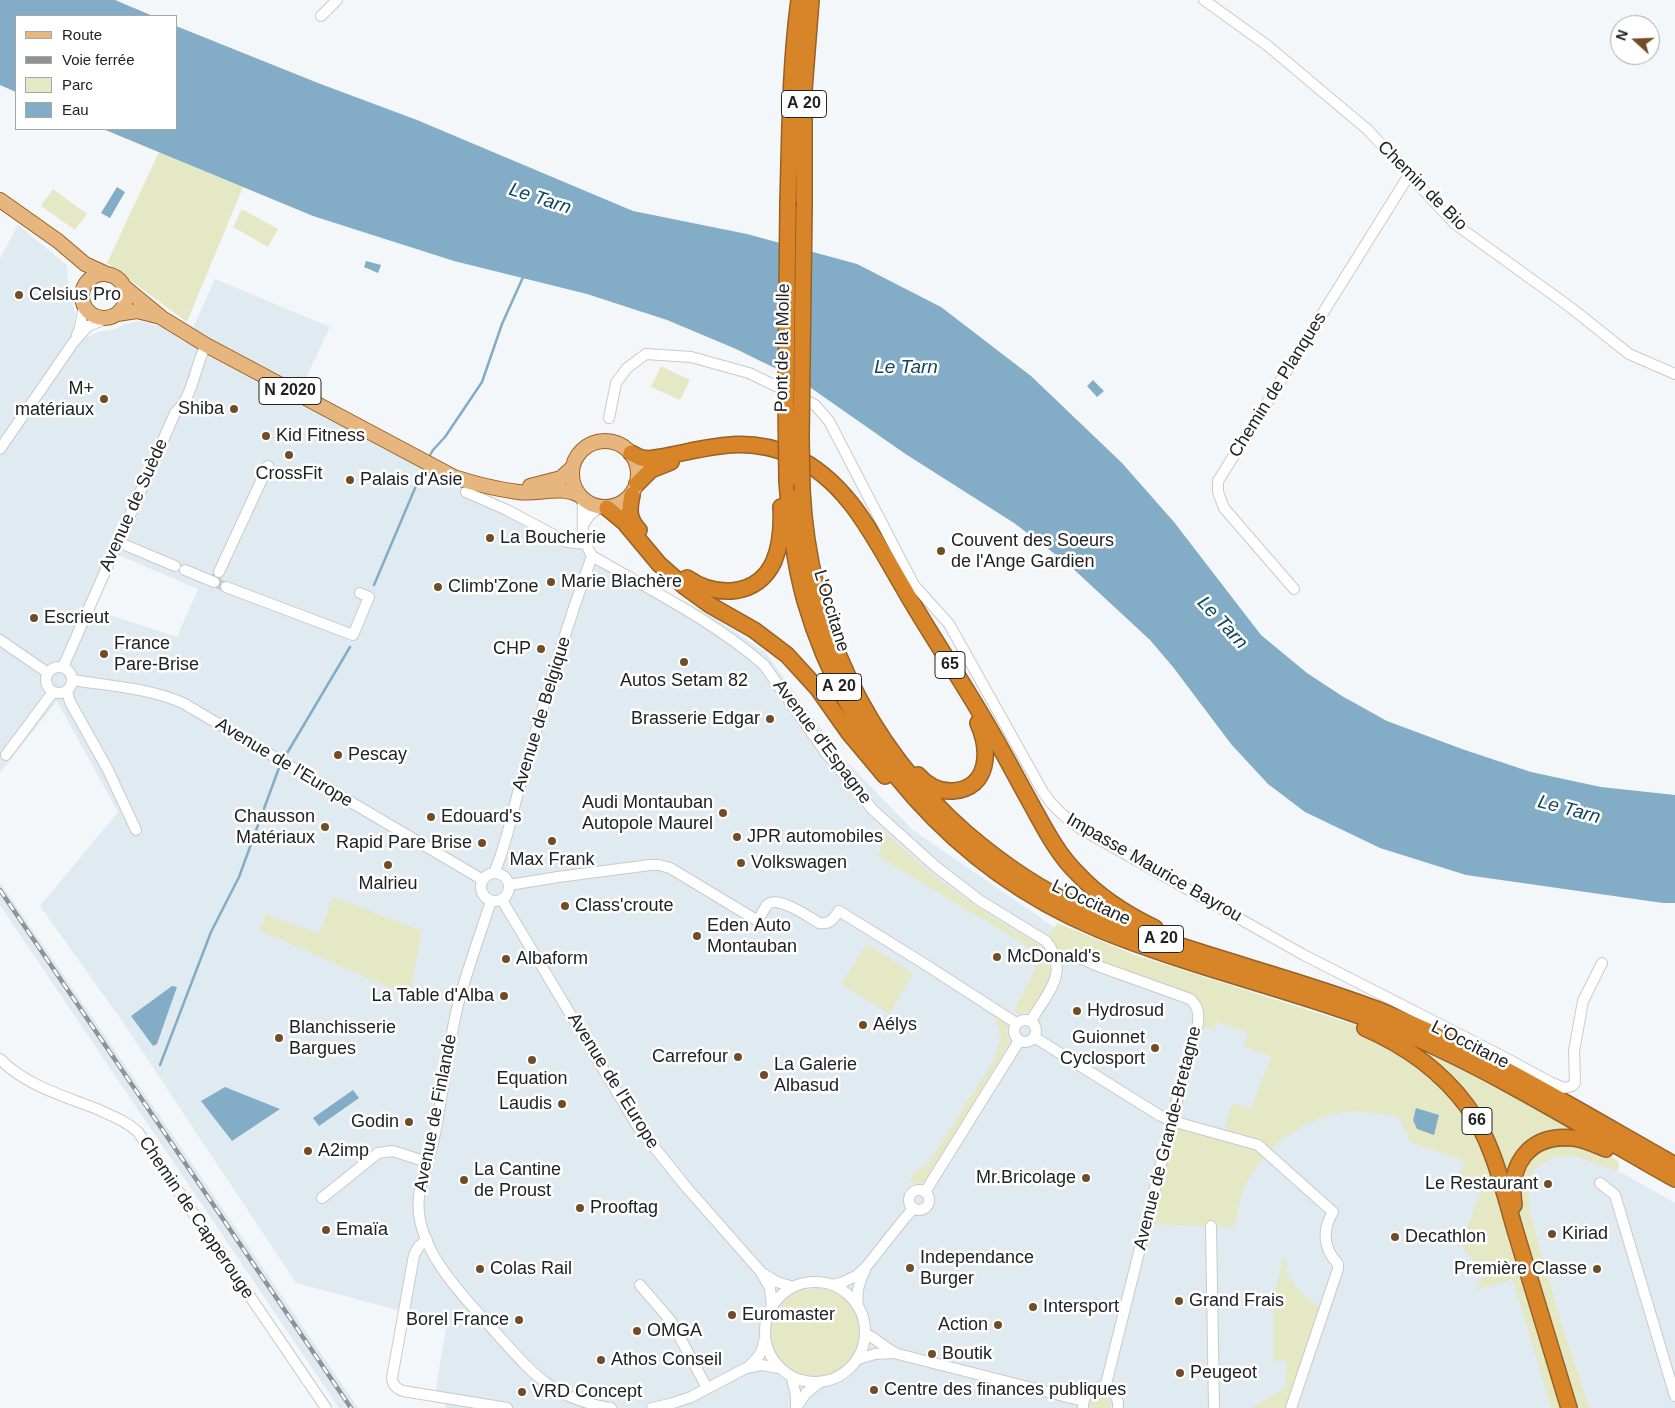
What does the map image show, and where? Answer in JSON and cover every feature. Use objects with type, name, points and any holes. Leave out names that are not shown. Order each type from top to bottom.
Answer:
[{"type":"highway","name":"Pont de la Molle","points":[[784,480],[791,89],[799,0]]},
{"type":"highway","name":"Pont de la Molle","points":[[802,490],[804,90],[811,0]]},
{"type":"highway","name":"65","points":[[631,453],[648,459],[718,445],[757,446],[792,456],[825,476],[852,504],[871,532],[912,603],[981,714],[1054,844],[1077,874],[1106,900],[1139,920],[1239,964]]},
{"type":"highway","name":"65","points":[[634,490],[652,470],[662,465],[715,453],[740,452],[769,455],[791,461],[821,481],[846,507],[862,531],[984,735],[986,758],[983,771],[977,780],[968,787],[958,790],[947,791],[929,785],[916,772],[853,688]]},
{"type":"highway","name":"L'Occitane","points":[[784,480],[801,584],[819,644],[849,708],[873,746],[896,777],[925,811],[957,841],[1002,876],[1031,895],[1080,921],[1138,944],[1362,1017],[1439,1049],[1508,1085],[1675,1179]]},
{"type":"highway","points":[[634,490],[629,513],[634,526],[675,569],[700,586],[711,590],[732,591],[748,587],[765,575],[773,562],[779,543],[784,480]]},
{"type":"highway","name":"L'Occitane","points":[[802,490],[807,541],[820,604],[853,688],[887,745],[928,796],[952,820],[996,858],[1048,891],[1077,906],[1148,935],[1311,986],[1373,1008],[1443,1038],[1547,1092],[1675,1165]]},
{"type":"highway","points":[[603,508],[624,522],[659,564],[685,587],[710,605],[754,630],[787,655],[818,689],[870,760],[909,804],[957,841]]},
{"type":"highway","name":"66","points":[[1222,971],[1360,1025],[1391,1041],[1424,1063],[1442,1078],[1466,1106],[1479,1125],[1490,1150],[1568,1408]]},
{"type":"highway","points":[[1573,1408],[1516,1216],[1513,1203],[1513,1184],[1516,1168],[1526,1153],[1538,1144],[1554,1138],[1574,1138],[1606,1149],[1653,1174],[1675,1183]]},
{"type":"main road","points":[[0,200],[58,241],[89,267],[115,278],[162,318]]},
{"type":"main road","points":[[67,250],[78,266],[83,298],[91,314],[102,318],[138,311],[162,318]]},
{"type":"main road","points":[[83,298],[90,280],[103,275],[110,276]]},
{"type":"main road","points":[[113,316],[124,304],[126,298],[123,286]]},
{"type":"main road","name":"N 2020","points":[[162,318],[206,345],[454,477],[476,484],[519,492],[566,490],[580,496]]},
{"type":"main road","points":[[597,442],[612,442],[620,444],[631,453],[635,458],[639,471],[634,490],[620,504],[603,508],[587,502],[580,496],[573,482],[572,468],[575,459],[588,446],[597,442]]},
{"type":"main road","name":"N 2020","points":[[503,489],[561,478],[572,468]]},
{"type":"street","points":[[321,16],[337,0]]},
{"type":"street","name":"Chemin de Bio","points":[[1204,0],[1268,46],[1368,130],[1456,224],[1570,307],[1629,354],[1675,374]]},
{"type":"street","name":"Chemin de Planques","points":[[1294,589],[1224,508],[1218,492],[1218,481],[1409,175]]},
{"type":"street","points":[[73,343],[80,328],[83,298]]},
{"type":"street","points":[[0,449],[73,343],[88,326],[113,316]]},
{"type":"street","name":"Avenue de Suède","points":[[63,667],[175,414],[183,405],[193,383],[198,362],[206,345]]},
{"type":"street","name":"Impasse Maurice Bayrou","points":[[609,418],[616,383],[627,368],[646,354],[691,357],[749,372],[815,405],[829,420],[914,585],[948,624],[1043,792],[1052,804],[1062,815],[1081,829],[1302,954],[1564,1088],[1575,1083],[1574,1051],[1583,1001],[1602,963]]},
{"type":"street","points":[[185,570],[216,577],[268,466]]},
{"type":"street","points":[[466,492],[507,510],[567,542],[585,544]]},
{"type":"street","name":"Avenue d'Espagne","points":[[580,496],[585,544],[592,556],[722,632],[764,665],[826,753],[874,810],[935,866],[979,900],[1046,942],[1054,951],[1057,960]]},
{"type":"street","points":[[583,526],[589,516],[603,508]]},
{"type":"street","points":[[118,542],[175,566]]},
{"type":"street","name":"Avenue de Belgique","points":[[494,873],[500,859],[520,784],[575,602],[592,556]]},
{"type":"street","points":[[226,587],[353,635],[369,597],[360,593]]},
{"type":"street","points":[[0,640],[48,673]]},
{"type":"street","points":[[63,667],[70,672],[73,680],[72,685],[67,691],[53,692],[47,686],[48,673],[53,668],[63,667]]},
{"type":"street","name":"Avenue de l'Europe","points":[[73,680],[146,691],[166,696],[200,713],[483,880]]},
{"type":"street","points":[[67,691],[70,702],[107,768],[136,830]]},
{"type":"street","points":[[6,755],[53,692]]},
{"type":"street","points":[[509,885],[659,865],[670,868],[758,921],[768,904],[776,901],[819,923],[826,924],[830,922],[839,911],[1016,1023]]},
{"type":"street","points":[[494,873],[506,877],[509,885],[508,894],[497,900],[488,899],[482,893],[481,884],[488,875],[494,873]]},
{"type":"street","name":"Avenue de l'Europe","points":[[497,900],[638,1127],[687,1188],[761,1272],[770,1288],[772,1306]]},
{"type":"street","name":"Avenue de Finlande","points":[[497,900],[456,1012],[432,1144],[419,1191],[420,1220],[427,1240],[450,1280],[537,1378],[572,1399],[591,1406],[611,1408]]},
{"type":"street","name":"Avenue de Grande-Bretagne","points":[[1057,960],[1071,956],[1079,958],[1190,999],[1196,1005],[1199,1014],[1105,1388]]},
{"type":"street","points":[[1031,1021],[1058,973],[1057,960]]},
{"type":"street","points":[[1023,1020],[1031,1021],[1035,1027],[1034,1037],[1026,1043],[1019,1041],[1013,1033],[1016,1023],[1023,1020]]},
{"type":"street","points":[[1034,1037],[1159,1115],[1172,1121],[1258,1145],[1333,1212],[1326,1226],[1326,1243],[1332,1258],[1338,1264],[1338,1269],[1291,1408]]},
{"type":"street","points":[[832,1285],[851,1279],[866,1267],[914,1208],[910,1204],[911,1195],[917,1190],[925,1192],[1019,1041]]},
{"type":"street","name":"Chemin de Capperouge","points":[[0,1059],[8,1067],[29,1081],[120,1119],[138,1132],[326,1408]]},
{"type":"street","points":[[322,1198],[378,1153],[393,1151],[427,1162]]},
{"type":"street","points":[[1600,1183],[1615,1195],[1675,1396]]},
{"type":"street","points":[[1210,1226],[1214,1408]]},
{"type":"street","points":[[427,1240],[419,1246],[414,1254],[392,1384],[403,1391],[507,1408]]},
{"type":"street","points":[[796,1408],[806,1393],[820,1383],[835,1379],[848,1371],[858,1359],[866,1334],[856,1295],[866,1267]]},
{"type":"street","name":"Avenue de l'Europe","points":[[761,1272],[777,1282],[793,1287]]},
{"type":"street","points":[[652,1408],[670,1404],[746,1368],[759,1356],[763,1349],[767,1316],[772,1306],[778,1298],[793,1287],[812,1282],[832,1285],[851,1297],[858,1306]]},
{"type":"street","points":[[640,1285],[671,1321],[707,1388]]},
{"type":"street","points":[[866,1334],[894,1353],[1083,1404],[1089,1391],[1100,1387],[1105,1388],[1114,1394],[1117,1399],[1118,1408]]},
{"type":"street","points":[[765,1338],[767,1349],[779,1368],[792,1378],[820,1383]]},
{"type":"street","points":[[858,1359],[875,1354],[894,1353]]},
{"type":"street","points":[[746,1368],[761,1365],[779,1368]]},
{"type":"street","points":[[792,1378],[796,1396],[796,1408]]},
{"type":"shaded area","points":[[18,225],[67,265],[68,286],[75,313],[73,334],[82,339],[98,332],[141,321],[161,327],[186,343],[215,279],[330,327],[302,386],[491,496],[710,615],[765,652],[841,756],[913,830],[1067,936],[1455,1108],[1558,1408],[445,1408],[447,1396],[435,1394],[446,1329],[399,1320],[401,1311],[296,1283],[122,1021],[40,906],[118,812],[57,701],[0,773],[0,258]],"holes":[[[116,554],[198,589],[177,637],[92,609]]]},
{"type":"shaded area","points":[[0,882],[358,1408],[339,1408],[0,905]]},
{"type":"shaded area","points":[[1558,1156],[1574,1156],[1624,1174],[1675,1203],[1675,1408],[1590,1408],[1564,1331],[1530,1212],[1529,1187],[1532,1174],[1538,1166]]},
{"type":"green space","points":[[159,152],[243,187],[187,322],[107,263]]},
{"type":"green space","points":[[53,189],[87,214],[75,230],[41,206]]},
{"type":"green space","points":[[242,209],[278,229],[268,247],[233,227]]},
{"type":"green space","points":[[661,366],[690,380],[680,400],[651,387]]},
{"type":"green space","points":[[881,829],[942,882],[993,917],[1046,949],[1053,965],[1052,973],[1046,988],[1032,1011],[1018,1014],[1014,1009],[1035,969],[1038,955],[1034,950],[878,856],[882,843]]},
{"type":"green space","points":[[333,897],[422,931],[409,996],[259,930],[266,914],[319,934]]},
{"type":"green space","points":[[1057,923],[1135,955],[1399,1039],[1473,1075],[1574,1130],[1619,1162],[1618,1172],[1574,1156],[1558,1156],[1538,1166],[1532,1174],[1529,1187],[1530,1212],[1564,1331],[1590,1408],[1551,1408],[1513,1279],[1476,1290],[1482,1278],[1479,1266],[1461,1245],[1481,1193],[1479,1183],[1459,1179],[1464,1161],[1412,1143],[1399,1116],[1345,1112],[1311,1122],[1281,1140],[1268,1152],[1248,1181],[1241,1197],[1235,1227],[1146,1224],[1172,1121],[1223,1136],[1232,1103],[1251,1109],[1271,1057],[1244,1047],[1248,1033],[1216,1022],[1214,1030],[1202,1026],[1196,1005],[1079,958],[1057,960],[1046,941]]},
{"type":"green space","points":[[867,944],[912,973],[889,1014],[841,984]]},
{"type":"green space","points":[[993,1013],[1006,1023],[1009,1044],[929,1176],[925,1181],[914,1183],[911,1181],[912,1175],[928,1164],[995,1058],[1000,1035],[995,1023],[997,1019],[991,1016]]},
{"type":"green space","points":[[1283,1256],[1288,1267],[1284,1270],[1302,1294],[1324,1310],[1291,1408],[1252,1408],[1285,1388],[1287,1361],[1273,1361],[1273,1304]]},
{"type":"green space","points":[[815,1289],[832,1293],[847,1302],[856,1317],[860,1334],[856,1351],[847,1366],[832,1375],[815,1379],[798,1375],[783,1366],[774,1351],[770,1334],[774,1317],[783,1302],[798,1293]]},
{"type":"green space","points":[[1096,1395],[1107,1397],[1110,1402],[1110,1408],[1090,1408],[1090,1401]]},
{"type":"water","points":[[0,0],[115,0],[151,15],[15,15],[15,92],[0,85]]},
{"type":"water","name":"Le Tarn","points":[[178,27],[417,120],[633,211],[747,234],[857,264],[941,307],[1031,376],[1122,463],[1174,522],[1261,635],[1307,673],[1342,696],[1387,721],[1531,772],[1601,787],[1675,795],[1675,903],[1663,903],[1466,875],[1380,848],[1305,812],[1268,784],[1231,744],[1173,667],[1150,640],[1068,564],[1014,523],[904,453],[801,381],[736,349],[667,320],[587,294],[454,261],[313,216],[105,130],[178,130]]},
{"type":"water","points":[[117,187],[125,192],[110,218],[101,213]]},
{"type":"water","points":[[366,261],[381,265],[378,273],[364,267]]},
{"type":"water","points":[[1093,380],[1104,391],[1097,397],[1087,386]]},
{"type":"water","points":[[172,986],[177,987],[157,1044],[153,1046],[131,1016]]},
{"type":"water","points":[[225,1087],[280,1109],[232,1141],[201,1101]]},
{"type":"water","points":[[353,1090],[359,1098],[319,1126],[313,1118]]},
{"type":"water","points":[[1416,1108],[1439,1115],[1434,1135],[1417,1129],[1413,1120]]},
{"type":"waterway","points":[[429,457],[445,437],[482,382],[502,324],[524,275]]},
{"type":"waterway","points":[[374,585],[424,467]]},
{"type":"waterway","points":[[283,760],[350,647]]},
{"type":"waterway","points":[[160,1065],[211,932],[239,877],[280,765]]},
{"type":"tunnel","points":[[219,572],[214,582],[226,587]]},
{"type":"railway","points":[[0,890],[351,1408]]},
{"type":"place","name":"Celsius Pro","points":[[19,295]]},
{"type":"place","name":"M+ matériaux","points":[[104,399]]},
{"type":"place","name":"Shiba","points":[[234,409]]},
{"type":"place","name":"Kid Fitness","points":[[266,436]]},
{"type":"place","name":"CrossFit","points":[[289,455]]},
{"type":"place","name":"Palais d'Asie","points":[[350,480]]},
{"type":"place","name":"La Boucherie","points":[[490,538]]},
{"type":"place","name":"Couvent des Soeurs de l'Ange Gardien","points":[[941,551]]},
{"type":"place","name":"Marie Blachère","points":[[551,582]]},
{"type":"place","name":"Climb'Zone","points":[[438,587]]},
{"type":"place","name":"Escrieut","points":[[34,618]]},
{"type":"place","name":"CHP","points":[[541,649]]},
{"type":"place","name":"France Pare-Brise","points":[[104,654]]},
{"type":"place","name":"Autos Setam 82","points":[[684,662]]},
{"type":"place","name":"Brasserie Edgar","points":[[770,719]]},
{"type":"place","name":"Pescay","points":[[338,755]]},
{"type":"place","name":"Audi Montauban Autopole Maurel","points":[[723,813]]},
{"type":"place","name":"Edouard's","points":[[431,817]]},
{"type":"place","name":"Chausson Matériaux","points":[[325,827]]},
{"type":"place","name":"JPR automobiles","points":[[737,837]]},
{"type":"place","name":"Max Frank","points":[[552,841]]},
{"type":"place","name":"Rapid Pare Brise","points":[[482,843]]},
{"type":"place","name":"Volkswagen","points":[[741,863]]},
{"type":"place","name":"Malrieu","points":[[388,865]]},
{"type":"place","name":"Class'croute","points":[[565,906]]},
{"type":"place","name":"Eden Auto Montauban","points":[[697,936]]},
{"type":"place","name":"McDonald's","points":[[997,957]]},
{"type":"place","name":"Albaform","points":[[506,959]]},
{"type":"place","name":"La Table d'Alba","points":[[504,996]]},
{"type":"place","name":"Hydrosud","points":[[1077,1011]]},
{"type":"place","name":"Aélys","points":[[863,1025]]},
{"type":"place","name":"Blanchisserie Bargues","points":[[279,1038]]},
{"type":"place","name":"Guionnet Cyclosport","points":[[1155,1048]]},
{"type":"place","name":"Carrefour","points":[[738,1057]]},
{"type":"place","name":"Equation","points":[[532,1060]]},
{"type":"place","name":"La Galerie Albasud","points":[[764,1075]]},
{"type":"place","name":"Laudis","points":[[562,1104]]},
{"type":"place","name":"Godin","points":[[409,1122]]},
{"type":"place","name":"A2imp","points":[[308,1151]]},
{"type":"place","name":"Mr.Bricolage","points":[[1086,1178]]},
{"type":"place","name":"La Cantine de Proust","points":[[464,1180]]},
{"type":"place","name":"Le Restaurant","points":[[1548,1184]]},
{"type":"place","name":"Prooftag","points":[[580,1208]]},
{"type":"place","name":"Emaïa","points":[[326,1230]]},
{"type":"place","name":"Kiriad","points":[[1552,1234]]},
{"type":"place","name":"Decathlon","points":[[1395,1237]]},
{"type":"place","name":"Independance Burger","points":[[910,1268]]},
{"type":"place","name":"Colas Rail","points":[[480,1269]]},
{"type":"place","name":"Première Classe","points":[[1597,1269]]},
{"type":"place","name":"Grand Frais","points":[[1179,1301]]},
{"type":"place","name":"Intersport","points":[[1033,1307]]},
{"type":"place","name":"Euromaster","points":[[732,1315]]},
{"type":"place","name":"Borel France","points":[[519,1320]]},
{"type":"place","name":"Action","points":[[998,1325]]},
{"type":"place","name":"OMGA","points":[[637,1331]]},
{"type":"place","name":"Boutik","points":[[932,1354]]},
{"type":"place","name":"Athos Conseil","points":[[601,1360]]},
{"type":"place","name":"Peugeot","points":[[1180,1373]]},
{"type":"place","name":"Centre des finances publiques","points":[[874,1390]]},
{"type":"place","name":"VRD Concept","points":[[522,1392]]}]
